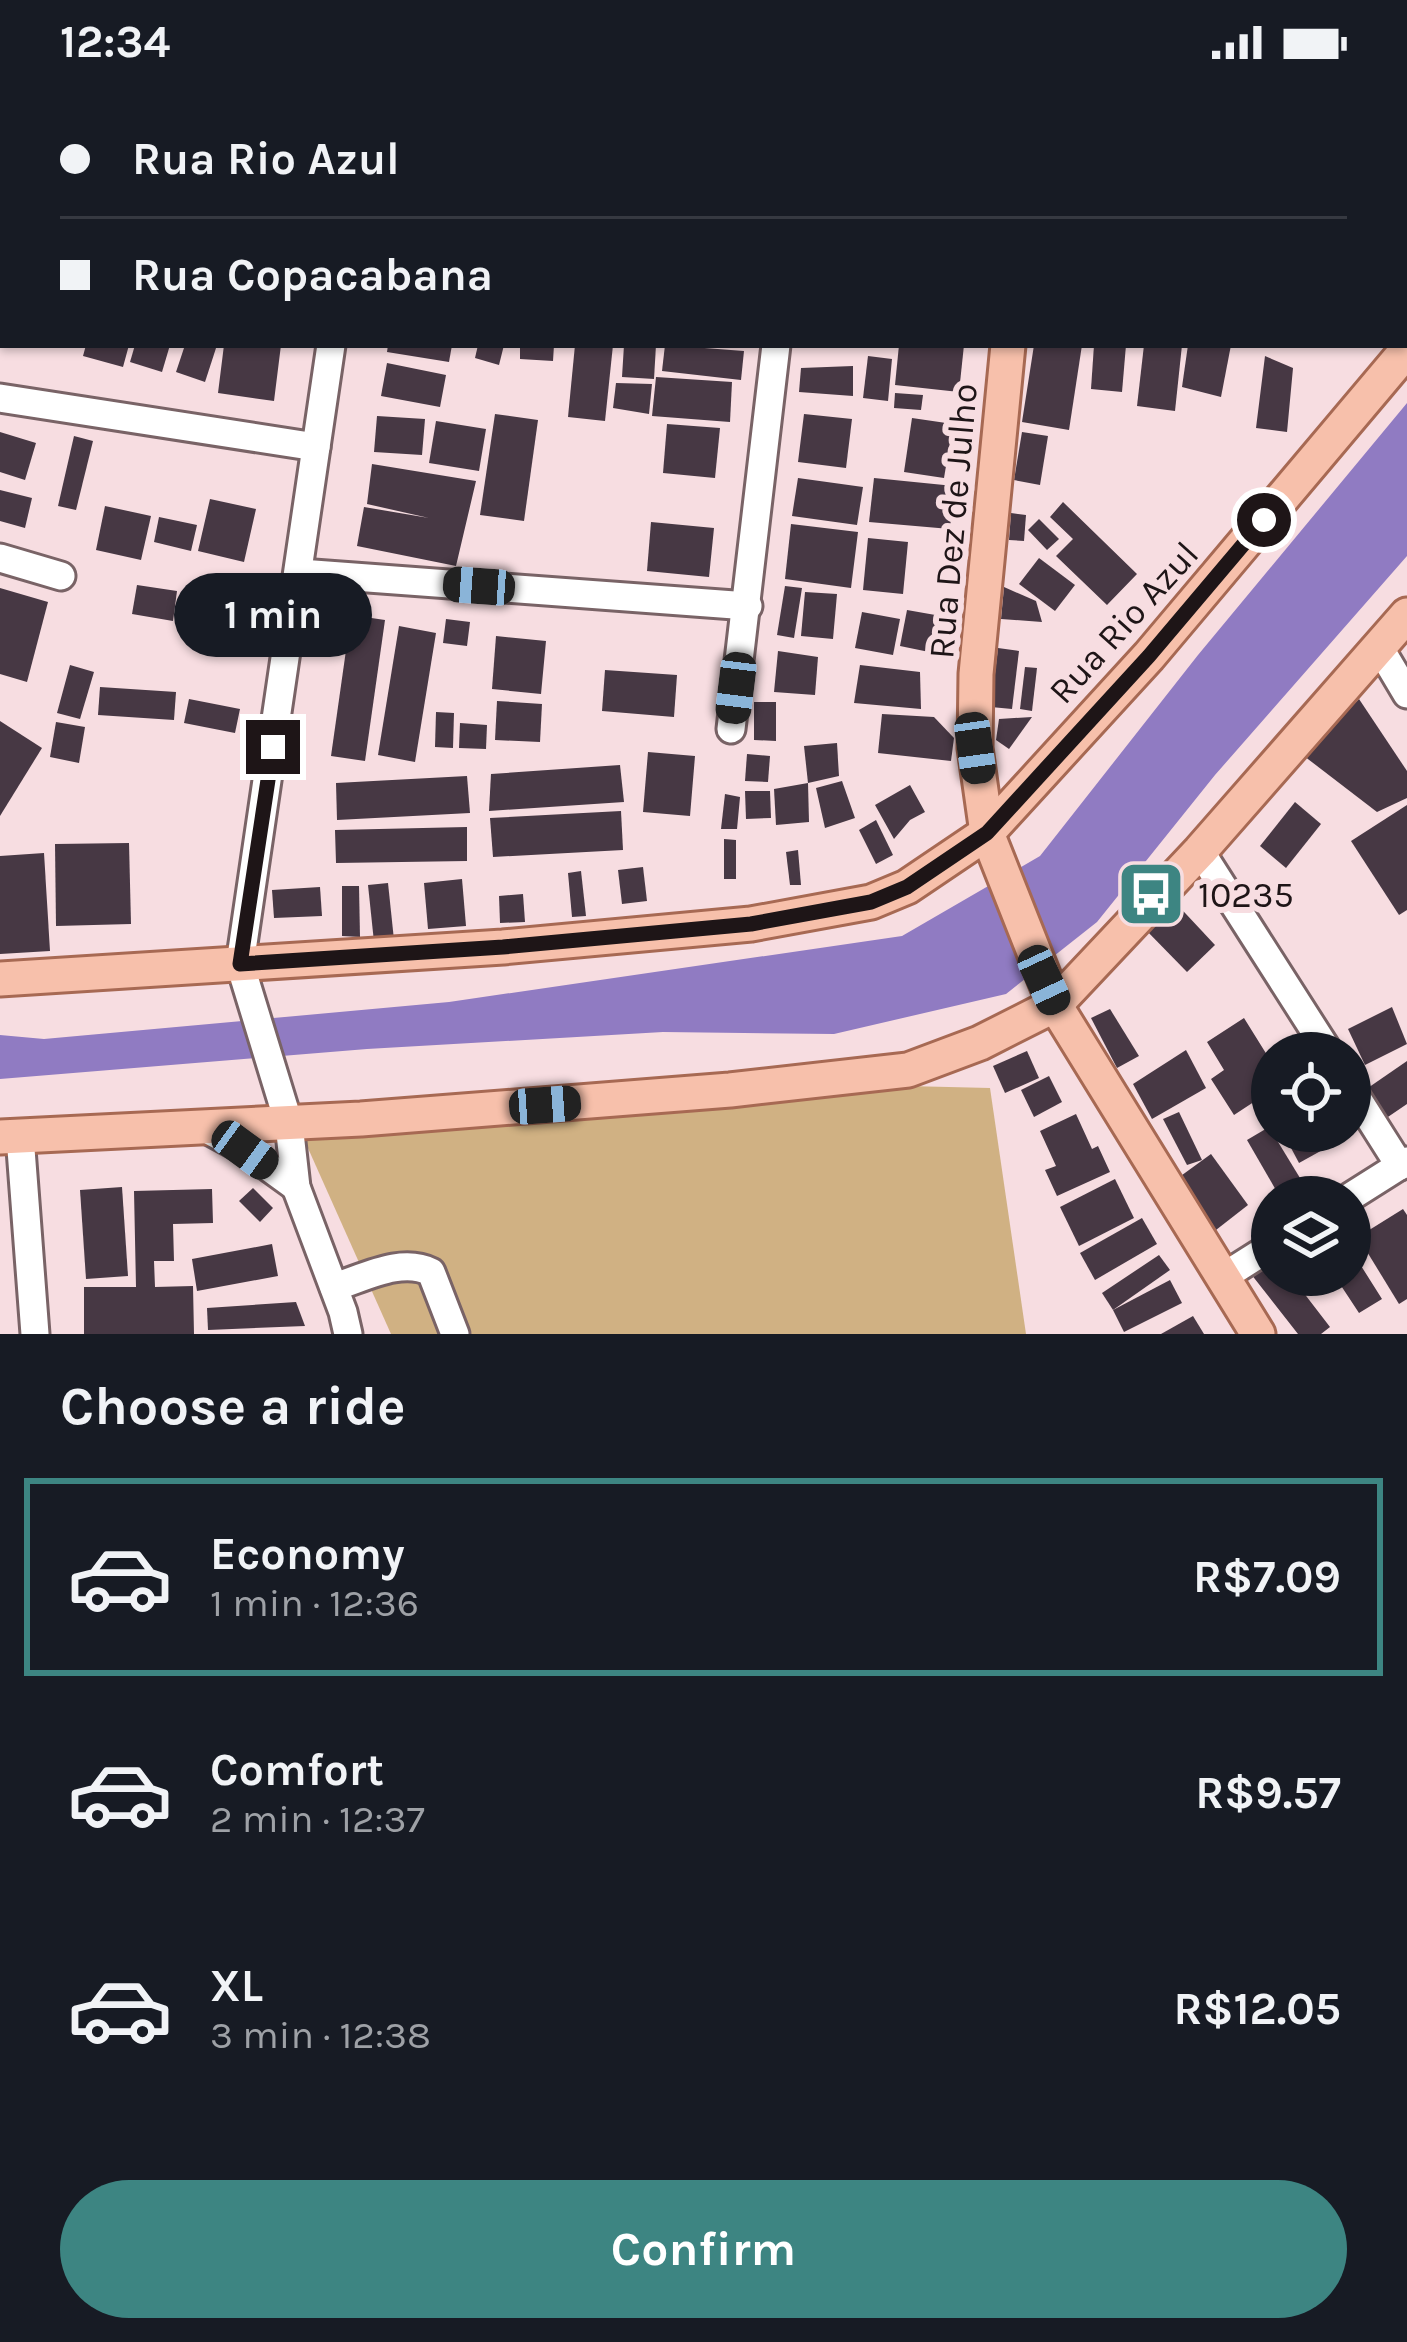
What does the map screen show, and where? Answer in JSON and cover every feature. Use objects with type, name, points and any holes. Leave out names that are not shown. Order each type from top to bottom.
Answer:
[{"type":"main road","name":"Rua Dez de Julho","points":[[1008,348],[976,674],[975,748],[991,844],[1050,993],[1258,1334]]},
{"type":"main road","name":"Rua Rio Azul","points":[[0,979],[244,976],[751,924],[871,902],[907,887],[991,844],[1407,350]]},
{"type":"main road","points":[[10,1136],[730,1090],[908,1070],[980,1043],[1050,993],[1200,851],[1407,615]]},
{"type":"street","points":[[331,348],[244,976],[286,1115],[296,1187],[348,1334]]},
{"type":"street","points":[[731,729],[776,348]]},
{"type":"street","points":[[0,398],[316,447]]},
{"type":"street","points":[[0,558],[61,576]]},
{"type":"street","points":[[300,573],[748,606]]},
{"type":"street","points":[[1379,647],[1407,694]]},
{"type":"street","points":[[1200,851],[1315,1032]]},
{"type":"street","points":[[1371,1117],[1404,1163],[1371,1184]]},
{"type":"street","points":[[202,1126],[296,1187]]},
{"type":"street","points":[[10,1136],[35,1334]]},
{"type":"street","points":[[1223,1276],[1251,1259]]},
{"type":"street","points":[[334,1287],[404,1265],[418,1266],[431,1272],[455,1334]]},
{"type":"shaded area","points":[[1407,403],[1407,556],[1215,775],[1097,922],[1006,994],[834,1034],[663,1032],[367,1049],[0,1079],[0,1035],[44,1039],[449,1002],[902,936],[1040,856],[1198,655]]},
{"type":"shaded area","points":[[659,1080],[990,1088],[1026,1334],[391,1334],[299,1128]]},
{"type":"building","points":[[85,348],[128,348],[123,367],[83,356]]},
{"type":"building","points":[[134,348],[169,348],[162,372],[130,362]]},
{"type":"building","points":[[184,348],[216,348],[205,382],[176,372]]},
{"type":"building","points":[[224,348],[281,348],[274,401],[218,393]]},
{"type":"building","points":[[388,348],[451,348],[449,362],[387,352]]},
{"type":"building","points":[[477,348],[503,348],[499,365],[475,358]]},
{"type":"building","points":[[520,348],[554,348],[553,361],[520,359]]},
{"type":"building","points":[[575,348],[613,348],[605,421],[568,417]]},
{"type":"building","points":[[624,348],[656,348],[654,379],[622,377]]},
{"type":"building","points":[[665,348],[744,351],[741,380],[662,371]]},
{"type":"building","points":[[899,348],[964,348],[959,392],[895,385]]},
{"type":"building","points":[[1034,348],[1082,348],[1069,430],[1022,422]]},
{"type":"building","points":[[1094,348],[1126,348],[1122,392],[1091,389]]},
{"type":"building","points":[[1144,348],[1182,348],[1175,411],[1137,406]]},
{"type":"building","points":[[1188,348],[1230,348],[1221,397],[1182,387]]},
{"type":"building","points":[[868,356],[892,359],[888,401],[863,398]]},
{"type":"building","points":[[1265,356],[1293,368],[1287,432],[1256,428]]},
{"type":"building","points":[[387,363],[446,375],[440,407],[381,396]]},
{"type":"building","points":[[853,366],[853,396],[799,392],[801,368]]},
{"type":"building","points":[[656,377],[732,382],[730,422],[652,416]]},
{"type":"building","points":[[616,383],[652,384],[649,414],[613,408]]},
{"type":"building","points":[[895,393],[923,395],[921,410],[894,408]]},
{"type":"building","points":[[495,414],[538,420],[524,521],[480,515]]},
{"type":"building","points":[[804,414],[852,419],[846,468],[798,462]]},
{"type":"building","points":[[377,416],[425,419],[422,455],[374,452]]},
{"type":"building","points":[[912,418],[953,424],[944,478],[904,472]]},
{"type":"building","points":[[436,421],[486,429],[479,471],[429,463]]},
{"type":"building","points":[[667,424],[720,428],[715,478],[663,473]]},
{"type":"building","points":[[0,432],[36,443],[25,480],[0,472]]},
{"type":"building","points":[[1022,432],[1048,436],[1040,485],[1014,480]]},
{"type":"building","points":[[74,436],[93,441],[76,510],[58,506]]},
{"type":"building","points":[[372,464],[476,481],[456,566],[357,546],[364,507],[429,518],[367,504]]},
{"type":"building","points":[[798,478],[863,487],[857,525],[792,516]]},
{"type":"building","points":[[874,478],[954,486],[950,529],[869,522]]},
{"type":"building","points":[[0,490],[32,498],[25,528],[0,521]]},
{"type":"building","points":[[210,499],[256,509],[244,562],[198,551]]},
{"type":"building","points":[[1063,502],[1137,574],[1107,605],[1056,556],[1073,539],[1050,517]]},
{"type":"building","points":[[105,506],[151,516],[141,560],[96,550]]},
{"type":"building","points":[[1011,513],[1026,515],[1024,541],[1009,540]]},
{"type":"building","points":[[159,517],[197,525],[191,551],[154,542]]},
{"type":"building","points":[[1039,519],[1059,539],[1047,550],[1028,530]]},
{"type":"building","points":[[651,522],[714,528],[709,577],[647,571]]},
{"type":"building","points":[[791,524],[858,532],[851,588],[785,579]]},
{"type":"building","points":[[868,538],[908,542],[903,594],[863,590]]},
{"type":"building","points":[[1039,558],[1075,585],[1055,611],[1019,584]]},
{"type":"building","points":[[137,585],[177,591],[173,621],[132,614]]},
{"type":"building","points":[[785,586],[802,588],[794,638],[777,635]]},
{"type":"building","points":[[1004,587],[1036,601],[1042,622],[1001,619]]},
{"type":"building","points":[[0,588],[48,602],[27,682],[0,674]]},
{"type":"building","points":[[805,592],[837,594],[833,639],[801,636]]},
{"type":"building","points":[[907,610],[941,616],[934,653],[900,646]]},
{"type":"building","points":[[862,612],[900,619],[893,655],[855,648]]},
{"type":"building","points":[[351,615],[385,620],[365,761],[331,756]]},
{"type":"building","points":[[446,619],[470,622],[467,646],[443,643]]},
{"type":"building","points":[[399,626],[436,633],[415,762],[378,755]]},
{"type":"building","points":[[496,636],[546,641],[541,694],[492,689]]},
{"type":"building","points":[[998,648],[1019,651],[1012,709],[991,707]]},
{"type":"building","points":[[778,651],[818,657],[815,695],[774,692]]},
{"type":"building","points":[[70,665],[94,672],[80,719],[57,713]]},
{"type":"building","points":[[860,665],[920,672],[921,709],[854,703]]},
{"type":"building","points":[[1025,667],[1037,668],[1032,711],[1020,709]]},
{"type":"building","points":[[605,670],[677,675],[674,717],[602,711]]},
{"type":"building","points":[[100,687],[176,692],[174,720],[98,715]]},
{"type":"building","points":[[189,699],[240,709],[235,733],[184,723]]},
{"type":"building","points":[[1359,699],[1407,771],[1407,798],[1377,812],[1304,756]]},
{"type":"building","points":[[497,701],[542,704],[540,742],[495,740]]},
{"type":"building","points":[[754,702],[776,702],[776,741],[754,740]]},
{"type":"building","points":[[436,712],[454,713],[453,748],[435,747]]},
{"type":"building","points":[[882,714],[934,717],[954,738],[951,761],[878,753]]},
{"type":"building","points":[[1032,717],[1009,749],[996,740],[999,719]]},
{"type":"building","points":[[0,721],[42,748],[0,816]]},
{"type":"building","points":[[56,722],[85,727],[79,763],[50,757]]},
{"type":"building","points":[[460,723],[487,725],[486,749],[459,748]]},
{"type":"building","points":[[837,743],[839,776],[808,783],[804,746]]},
{"type":"building","points":[[648,752],[695,756],[690,816],[643,812]]},
{"type":"building","points":[[747,754],[770,756],[768,782],[745,781]]},
{"type":"building","points":[[620,765],[624,802],[489,811],[491,774]]},
{"type":"building","points":[[467,776],[470,813],[337,820],[336,783]]},
{"type":"building","points":[[842,781],[855,818],[825,828],[816,788]]},
{"type":"building","points":[[808,783],[809,822],[776,825],[774,789]]},
{"type":"building","points":[[910,785],[925,812],[910,820],[894,839],[875,805]]},
{"type":"building","points":[[745,791],[770,791],[771,818],[746,819]]},
{"type":"building","points":[[725,794],[740,797],[737,829],[721,829]]},
{"type":"building","points":[[1295,802],[1321,824],[1286,868],[1260,846]]},
{"type":"building","points":[[1407,805],[1407,910],[1399,915],[1351,841]]},
{"type":"building","points":[[621,811],[623,850],[493,857],[490,818]]},
{"type":"building","points":[[876,820],[893,855],[876,864],[859,830]]},
{"type":"building","points":[[467,827],[467,861],[336,863],[335,830]]},
{"type":"building","points":[[724,839],[736,840],[736,879],[724,879]]},
{"type":"building","points":[[129,843],[131,924],[56,926],[55,844]]},
{"type":"building","points":[[798,850],[801,885],[790,885],[786,852]]},
{"type":"building","points":[[44,853],[50,951],[0,954],[0,856]]},
{"type":"building","points":[[643,867],[647,901],[622,904],[618,870]]},
{"type":"building","points":[[581,871],[586,916],[572,917],[568,873]]},
{"type":"building","points":[[462,879],[466,926],[428,929],[424,883]]},
{"type":"building","points":[[388,883],[394,940],[374,942],[368,885]]},
{"type":"building","points":[[342,886],[359,886],[360,937],[342,936]]},
{"type":"building","points":[[320,887],[322,916],[274,918],[272,890]]},
{"type":"building","points":[[523,894],[525,922],[500,923],[499,896]]},
{"type":"building","points":[[1172,899],[1215,945],[1187,972],[1143,927]]},
{"type":"building","points":[[1392,1007],[1407,1044],[1371,1062],[1371,1032],[1348,1029]]},
{"type":"building","points":[[1110,1009],[1139,1056],[1117,1068],[1091,1018]]},
{"type":"building","points":[[1244,1018],[1253,1032],[1251,1104],[1234,1115],[1211,1079],[1224,1070],[1207,1042]]},
{"type":"building","points":[[1186,1050],[1206,1088],[1152,1119],[1133,1084]]},
{"type":"building","points":[[1027,1051],[1039,1078],[1005,1093],[993,1066]]},
{"type":"building","points":[[1407,1061],[1407,1104],[1382,1121],[1371,1105],[1371,1086]]},
{"type":"building","points":[[1049,1076],[1062,1102],[1034,1117],[1021,1090]]},
{"type":"building","points":[[1179,1112],[1202,1160],[1187,1165],[1163,1119]]},
{"type":"building","points":[[1076,1114],[1092,1149],[1098,1146],[1110,1172],[1057,1196],[1045,1170],[1056,1166],[1040,1131]]},
{"type":"building","points":[[1254,1152],[1284,1152],[1299,1176],[1268,1176]]},
{"type":"building","points":[[1293,1152],[1319,1152],[1299,1163]]},
{"type":"building","points":[[1211,1154],[1248,1205],[1216,1230],[1178,1178]]},
{"type":"building","points":[[1115,1179],[1134,1218],[1079,1246],[1060,1207]]},
{"type":"building","points":[[122,1187],[128,1276],[86,1279],[80,1190]]},
{"type":"building","points":[[253,1188],[273,1208],[260,1222],[239,1201]]},
{"type":"building","points":[[212,1189],[213,1223],[173,1224],[174,1261],[154,1261],[155,1287],[193,1286],[194,1334],[84,1334],[84,1287],[136,1287],[134,1191]]},
{"type":"building","points":[[1403,1209],[1407,1215],[1407,1299],[1399,1304],[1371,1258],[1371,1229]]},
{"type":"building","points":[[1142,1218],[1157,1244],[1095,1280],[1080,1253]]},
{"type":"building","points":[[272,1244],[278,1276],[197,1291],[192,1259]]},
{"type":"building","points":[[1159,1255],[1170,1270],[1113,1310],[1102,1293]]},
{"type":"building","points":[[1170,1280],[1182,1303],[1124,1332],[1113,1310]]},
{"type":"building","points":[[1371,1282],[1382,1299],[1359,1313],[1348,1296],[1371,1296]]},
{"type":"building","points":[[1268,1296],[1306,1296],[1330,1327],[1321,1334],[1298,1334]]},
{"type":"building","points":[[296,1302],[305,1326],[208,1330],[207,1308]]},
{"type":"building","points":[[1193,1316],[1204,1334],[1161,1334]]},
{"type":"place","name":"10235","points":[[1151,894]]},
{"type":"route","points":[[273,747],[240,964],[751,924],[871,902],[907,887],[987,833],[1149,656],[1264,520]]}]
